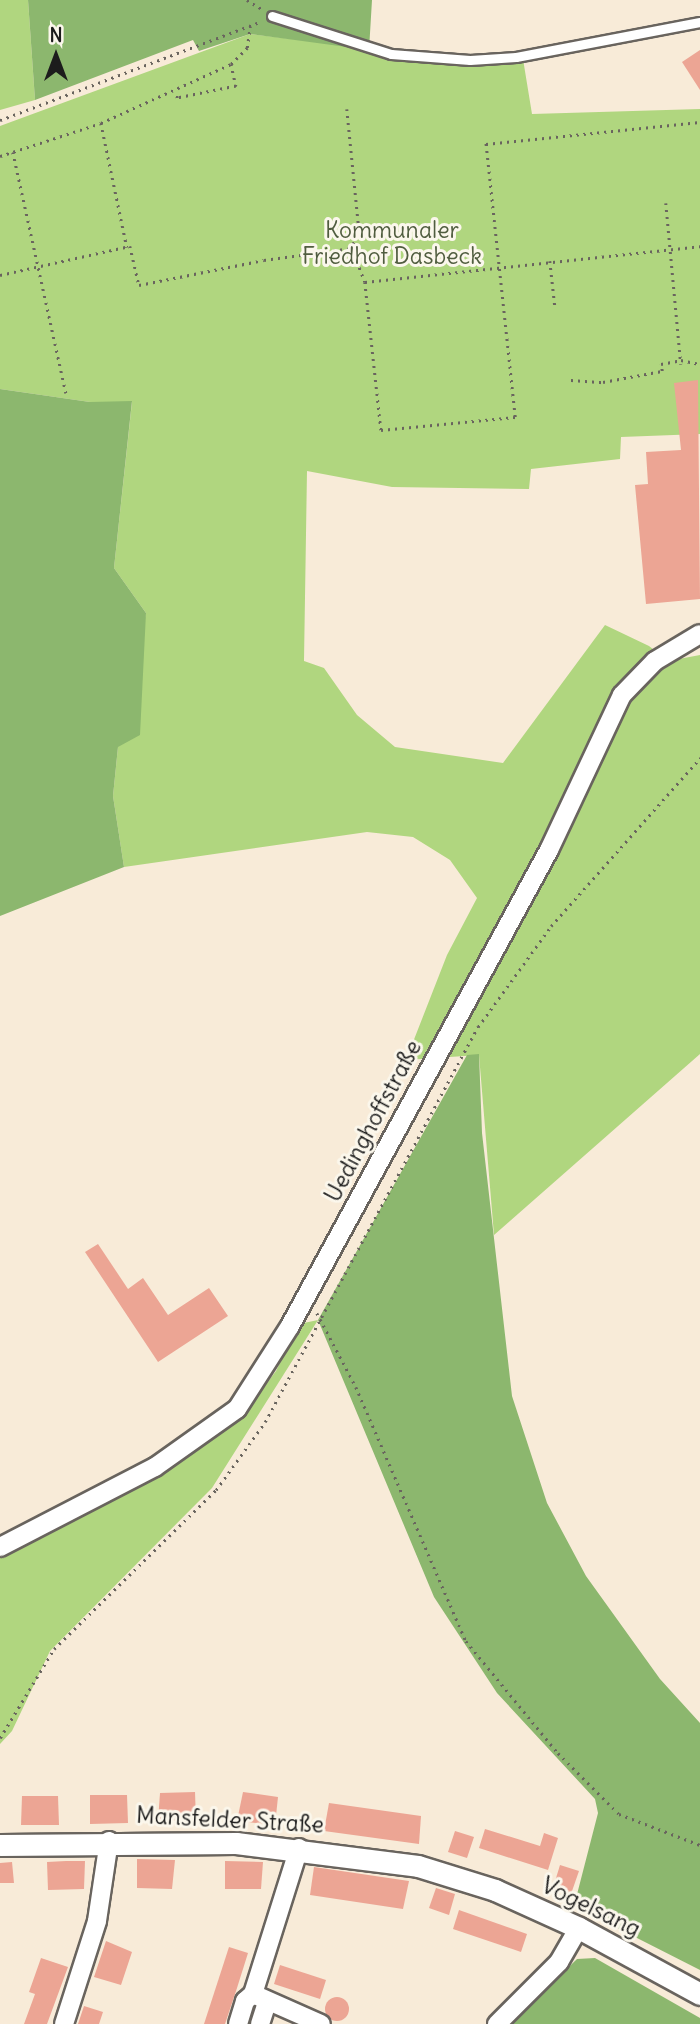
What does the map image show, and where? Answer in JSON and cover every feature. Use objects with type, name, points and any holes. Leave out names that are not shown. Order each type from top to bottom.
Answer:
[{"type":"street","name":"Uedinghoffstraße","points":[[0,1547],[155,1467],[237,1409],[270,1361],[549,850],[622,695],[655,662],[696,640]]},
{"type":"street","name":"Mansfelder Straße","points":[[0,1845],[109,1841],[299,1848],[378,1858],[456,1876]]},
{"type":"street","points":[[64,2024],[97,1921],[109,1841]]},
{"type":"street","points":[[260,2024],[260,1998],[299,1848]]},
{"type":"street","name":"Vogelsang","points":[[456,1876],[579,1928],[700,1994]]},
{"type":"street","points":[[497,2024],[537,1988],[579,1928]]},
{"type":"street","points":[[238,2024],[245,2001],[260,1998],[321,2024]]},
{"type":"lane","points":[[272,16],[391,54],[470,60],[516,57],[700,22]]},
{"type":"path","points":[[247,0],[272,16]]},
{"type":"path","points":[[0,120],[272,16]]},
{"type":"path","points":[[0,156],[101,123],[176,93],[231,64],[247,48],[250,26]]},
{"type":"path","points":[[176,93],[177,99],[236,86],[231,64]]},
{"type":"path","points":[[347,109],[359,229],[352,248],[365,282],[381,430],[514,416],[486,144],[700,122]]},
{"type":"path","points":[[101,123],[127,247]]},
{"type":"path","points":[[13,152],[66,393]]},
{"type":"path","points":[[666,203],[681,362]]},
{"type":"path","points":[[0,275],[130,246],[139,285],[264,260],[352,248]]},
{"type":"path","points":[[365,282],[700,246]]},
{"type":"path","points":[[550,261],[555,306]]},
{"type":"path","points":[[571,380],[603,382],[662,371],[661,364],[700,364]]},
{"type":"path","points":[[303,1299],[323,1318],[356,1387],[429,1562],[473,1651],[558,1753],[620,1814],[700,1844]]},
{"type":"green space","points":[[0,0],[28,0],[35,100],[0,110]]},
{"type":"green space","points":[[28,0],[372,0],[369,50],[250,34],[199,51],[193,40],[35,100]]},
{"type":"green space","name":"Kommunaler Friedhof Dasbeck","points":[[250,34],[487,62],[523,59],[532,114],[700,109],[700,434],[621,437],[620,459],[531,469],[529,489],[392,487],[307,471],[304,661],[324,668],[357,715],[395,747],[503,763],[605,625],[649,646],[668,661],[700,655],[700,1054],[494,1235],[479,1055],[406,1060],[447,955],[477,898],[450,860],[413,837],[367,832],[124,867],[113,796],[118,747],[146,613],[114,568],[132,402],[90,402],[0,389],[0,126]]},
{"type":"green space","points":[[0,389],[90,402],[132,401],[114,568],[146,613],[140,735],[118,747],[113,796],[124,867],[0,916]]},
{"type":"green space","points":[[479,1054],[482,1133],[512,1396],[547,1503],[586,1576],[660,1679],[700,1723],[700,1970],[574,1906],[598,1813],[595,1799],[497,1693],[434,1597],[318,1320],[467,1055]]},
{"type":"green space","points":[[318,1320],[212,1488],[50,1651],[12,1731],[0,1744],[0,1555],[155,1475],[239,1420],[276,1371],[299,1324]]},
{"type":"green space","points":[[595,1958],[700,2018],[700,2024],[510,2024],[577,1959]]},
{"type":"building","points":[[700,50],[700,90],[682,62]]},
{"type":"building","points":[[698,380],[700,599],[646,604],[635,485],[648,484],[646,452],[681,450],[674,383]]},
{"type":"building","points":[[98,1244],[128,1289],[143,1278],[168,1315],[209,1288],[228,1316],[158,1362],[85,1252]]},
{"type":"building","points":[[195,1792],[196,1821],[158,1821],[160,1793]]},
{"type":"building","points":[[243,1792],[278,1797],[275,1825],[237,1821]]},
{"type":"building","points":[[90,1795],[127,1795],[128,1823],[90,1824]]},
{"type":"building","points":[[22,1796],[58,1796],[59,1825],[21,1825]]},
{"type":"building","points":[[329,1803],[421,1816],[419,1844],[324,1831]]},
{"type":"building","points":[[485,1829],[540,1846],[544,1833],[558,1838],[548,1870],[479,1848]]},
{"type":"building","points":[[455,1831],[474,1837],[467,1858],[448,1852]]},
{"type":"building","points":[[137,1859],[175,1860],[172,1889],[137,1888]]},
{"type":"building","points":[[85,1861],[84,1889],[48,1890],[47,1862]]},
{"type":"building","points":[[225,1861],[263,1862],[261,1889],[225,1889]]},
{"type":"building","points":[[12,1862],[14,1883],[0,1883],[0,1863]]},
{"type":"building","points":[[560,1865],[579,1871],[571,1894],[553,1888]]},
{"type":"building","points":[[314,1867],[409,1881],[403,1909],[310,1895]]},
{"type":"building","points":[[436,1888],[455,1894],[449,1915],[429,1908]]},
{"type":"building","points":[[459,1910],[527,1934],[521,1952],[453,1929]]},
{"type":"building","points":[[106,1941],[132,1952],[121,1985],[94,1977]]},
{"type":"building","points":[[229,1947],[248,1953],[237,1988],[225,2024],[204,2024]]},
{"type":"building","points":[[41,1958],[68,1967],[47,2024],[24,2024],[35,1994],[29,1992]]},
{"type":"building","points":[[280,1965],[326,1980],[320,1999],[274,1984]]},
{"type":"building","points":[[337,1997],[348,2004],[349,2009],[342,2020],[337,2021],[326,2014],[325,2009],[332,1998]]},
{"type":"building","points":[[84,2006],[103,2012],[99,2024],[78,2024]]}]
